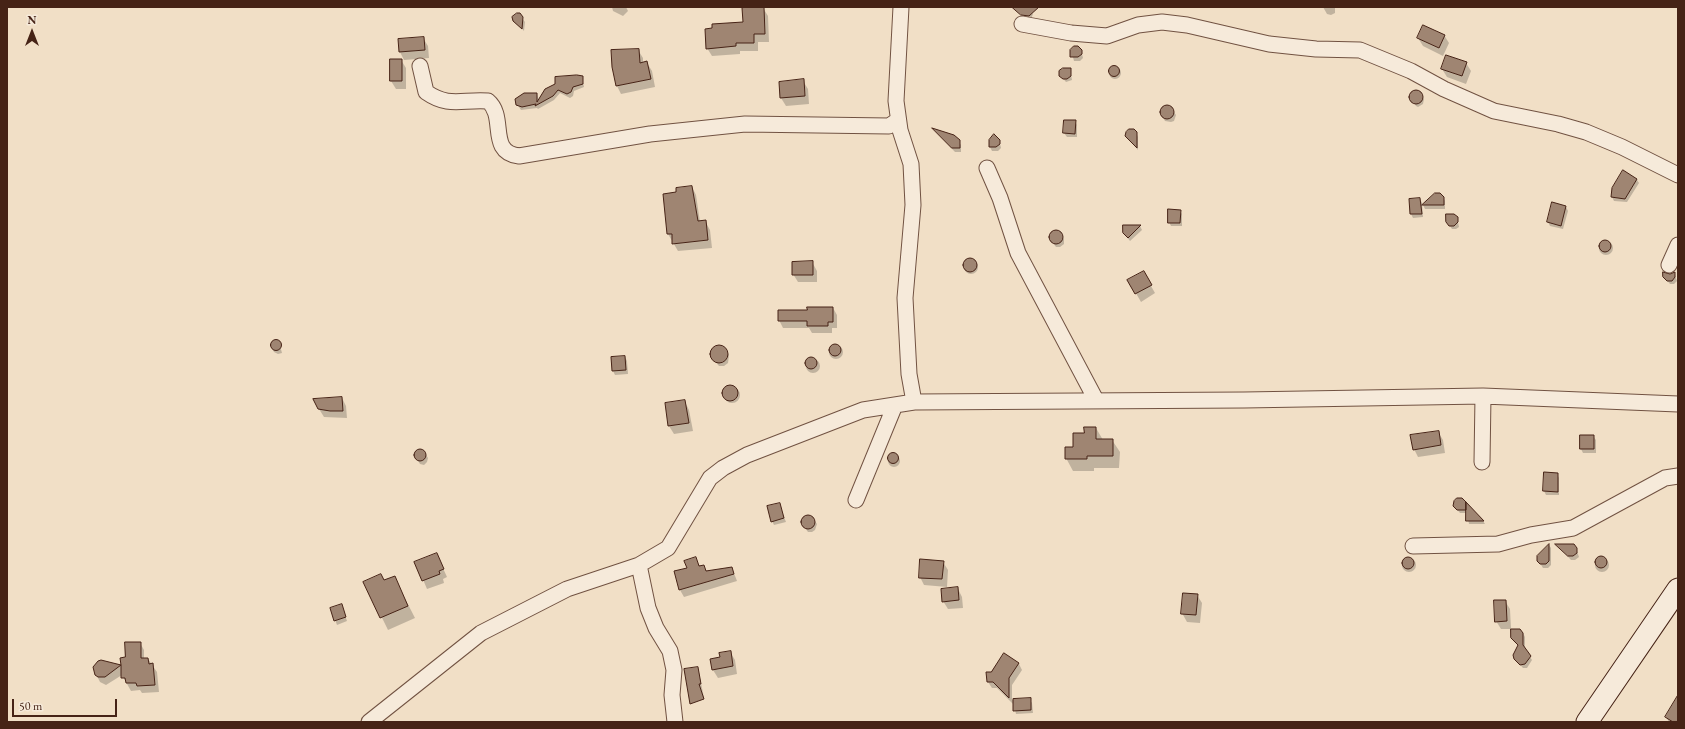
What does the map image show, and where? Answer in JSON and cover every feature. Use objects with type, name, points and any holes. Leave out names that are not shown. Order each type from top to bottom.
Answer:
[{"type":"main road","points":[[1587,722],[1678,589]]},
{"type":"street","points":[[901,7],[896,68],[896,101],[898,120],[911,164],[913,191],[905,298],[909,374],[914,402]]},
{"type":"street","points":[[1022,24],[1071,33],[1106,36],[1138,25],[1162,22],[1187,24],[1269,44],[1316,49],[1360,50],[1411,71],[1444,89],[1494,111],[1558,124],[1586,132],[1622,147],[1678,175]]},
{"type":"street","points":[[420,66],[426,92],[438,100],[446,102],[488,101],[494,106],[502,147],[510,155],[519,156],[650,134],[745,124],[889,126],[898,120]]},
{"type":"street","points":[[987,168],[1000,198],[1018,253],[1096,400]]},
{"type":"street","points":[[1669,265],[1678,245]]},
{"type":"street","points":[[1482,462],[1483,396]]},
{"type":"street","points":[[369,722],[481,633],[567,589],[639,565],[668,548],[710,478],[723,468],[747,455],[864,410],[914,402],[1244,400],[1483,396],[1678,404]]},
{"type":"street","points":[[856,500],[895,405]]},
{"type":"street","points":[[1412,546],[1498,544],[1531,535],[1573,528],[1665,478],[1678,476]]},
{"type":"street","points":[[639,565],[648,608],[656,628],[670,651],[674,670],[672,695],[675,722]]},
{"type":"building","points":[[764,7],[765,34],[754,34],[754,43],[736,43],[736,46],[706,49],[705,29],[712,28],[712,24],[743,22],[742,8]]},
{"type":"building","points":[[1012,7],[1039,7],[1029,16],[1021,15]]},
{"type":"building","points":[[517,13],[520,13],[523,17],[522,29],[513,21],[512,17]]},
{"type":"building","points":[[1423,25],[1445,35],[1439,48],[1417,38]]},
{"type":"building","points":[[424,37],[425,50],[399,52],[398,39]]},
{"type":"building","points":[[1074,46],[1078,46],[1082,50],[1082,54],[1078,57],[1070,57],[1070,50]]},
{"type":"building","points":[[639,49],[640,63],[647,61],[651,79],[616,86],[612,67],[611,50]]},
{"type":"building","points":[[1446,55],[1467,62],[1462,76],[1441,69]]},
{"type":"building","points":[[390,59],[402,59],[402,81],[390,81]]},
{"type":"building","points":[[1114,65],[1118,67],[1120,71],[1118,75],[1114,77],[1110,75],[1108,71],[1110,67]]},
{"type":"building","points":[[1063,68],[1071,68],[1071,76],[1067,79],[1063,79],[1059,76],[1059,71]]},
{"type":"building","points":[[577,75],[583,76],[583,84],[573,87],[571,92],[567,94],[558,90],[553,96],[535,106],[536,104],[522,107],[516,105],[515,99],[524,93],[537,93],[537,102],[545,89],[555,84],[555,77]]},
{"type":"building","points":[[804,79],[805,96],[780,98],[779,82]]},
{"type":"building","points":[[1416,90],[1421,92],[1423,97],[1421,102],[1416,104],[1411,102],[1409,97],[1411,92]]},
{"type":"building","points":[[1164,105],[1170,105],[1174,109],[1174,115],[1170,119],[1164,119],[1160,115],[1160,109]]},
{"type":"building","points":[[1064,120],[1076,120],[1075,134],[1063,133]]},
{"type":"building","points":[[932,128],[954,135],[960,140],[960,148],[952,148]]},
{"type":"building","points":[[1129,129],[1134,129],[1137,132],[1137,148],[1125,136]]},
{"type":"building","points":[[994,134],[1000,140],[1000,144],[996,147],[989,147],[989,140]]},
{"type":"building","points":[[1623,170],[1637,179],[1625,199],[1611,197],[1612,188]]},
{"type":"building","points":[[692,186],[698,221],[706,220],[708,240],[672,244],[672,234],[667,234],[663,194],[676,192],[676,188]]},
{"type":"building","points":[[1435,193],[1440,193],[1444,197],[1444,205],[1422,205]]},
{"type":"building","points":[[1420,198],[1422,214],[1410,214],[1409,199]]},
{"type":"building","points":[[1552,202],[1566,206],[1561,226],[1547,222]]},
{"type":"building","points":[[1168,209],[1181,210],[1180,223],[1168,223]]},
{"type":"building","points":[[1446,214],[1454,214],[1458,217],[1458,222],[1454,226],[1449,226],[1446,222]]},
{"type":"building","points":[[1123,225],[1141,225],[1128,238],[1123,233]]},
{"type":"building","points":[[1056,230],[1061,232],[1063,237],[1061,242],[1056,244],[1051,242],[1049,237],[1051,232]]},
{"type":"building","points":[[1603,240],[1607,240],[1611,246],[1607,252],[1603,252],[1599,248],[1599,244]]},
{"type":"building","points":[[970,258],[975,260],[977,265],[975,270],[970,272],[965,270],[963,265],[965,260]]},
{"type":"building","points":[[813,261],[813,275],[792,275],[792,262]]},
{"type":"building","points":[[1144,271],[1152,285],[1135,294],[1127,280]]},
{"type":"building","points":[[1663,272],[1670,274],[1675,272],[1675,277],[1672,281],[1667,281],[1663,277]]},
{"type":"building","points":[[807,307],[833,307],[833,322],[828,322],[828,326],[807,326],[807,321],[778,321],[778,310],[807,310]]},
{"type":"building","points":[[276,339],[280,341],[282,345],[280,349],[276,351],[272,349],[270,345],[272,341]]},
{"type":"building","points":[[833,344],[837,344],[841,350],[837,356],[833,356],[829,352],[829,348]]},
{"type":"building","points":[[719,345],[725,348],[728,354],[725,360],[719,363],[713,360],[710,354],[713,348]]},
{"type":"building","points":[[625,356],[626,370],[612,371],[611,357]]},
{"type":"building","points":[[809,357],[813,357],[817,363],[813,369],[809,369],[805,365],[805,361]]},
{"type":"building","points":[[730,385],[737,390],[738,393],[733,400],[730,401],[723,396],[722,393],[727,386]]},
{"type":"building","points":[[342,397],[343,411],[318,409],[313,399]]},
{"type":"building","points":[[685,400],[689,423],[668,426],[665,403]]},
{"type":"building","points":[[1084,427],[1096,427],[1096,439],[1113,439],[1113,456],[1087,456],[1087,459],[1065,459],[1065,447],[1073,447],[1073,433],[1084,433]]},
{"type":"building","points":[[1439,431],[1441,445],[1413,450],[1410,435]]},
{"type":"building","points":[[1580,435],[1594,435],[1594,449],[1580,449]]},
{"type":"building","points":[[418,449],[422,449],[426,455],[422,461],[418,461],[414,457],[414,453]]},
{"type":"building","points":[[893,452],[897,454],[899,458],[897,462],[893,464],[889,462],[887,458],[889,454]]},
{"type":"building","points":[[1544,472],[1558,473],[1558,492],[1543,491]]},
{"type":"building","points":[[1457,498],[1462,498],[1466,502],[1466,510],[1457,510],[1453,506],[1454,501]]},
{"type":"building","points":[[1466,502],[1484,521],[1466,521]]},
{"type":"building","points":[[780,503],[784,518],[771,522],[767,506]]},
{"type":"building","points":[[805,515],[811,515],[815,519],[815,525],[811,529],[805,529],[801,525],[801,519]]},
{"type":"building","points":[[1549,544],[1549,561],[1546,564],[1540,564],[1537,561],[1537,556]]},
{"type":"building","points":[[1555,544],[1574,544],[1577,548],[1577,553],[1573,556],[1568,556]]},
{"type":"building","points":[[437,553],[444,569],[439,571],[440,574],[422,581],[414,562]]},
{"type":"building","points":[[1599,556],[1603,556],[1607,562],[1603,568],[1599,568],[1595,564],[1595,560]]},
{"type":"building","points":[[696,557],[699,566],[704,565],[706,571],[732,567],[734,574],[679,590],[674,571],[687,568],[684,561]]},
{"type":"building","points":[[1406,557],[1410,557],[1414,563],[1410,569],[1406,569],[1402,565],[1402,561]]},
{"type":"building","points":[[920,559],[944,561],[942,579],[919,578]]},
{"type":"building","points":[[381,574],[384,580],[395,576],[408,606],[380,618],[363,582]]},
{"type":"building","points":[[958,587],[959,600],[942,602],[941,589]]},
{"type":"building","points":[[1183,593],[1198,594],[1196,615],[1181,614]]},
{"type":"building","points":[[1494,600],[1506,600],[1507,621],[1495,622]]},
{"type":"building","points":[[342,604],[346,617],[334,621],[330,608]]},
{"type":"building","points":[[1511,629],[1520,629],[1523,633],[1523,645],[1531,656],[1525,664],[1520,665],[1514,659],[1513,655],[1518,645],[1511,638]]},
{"type":"building","points":[[125,642],[141,642],[141,658],[148,658],[149,664],[153,663],[155,685],[137,686],[136,683],[126,683],[125,678],[121,678],[120,658],[125,657]]},
{"type":"building","points":[[731,651],[733,666],[712,670],[710,659],[720,657],[719,653]]},
{"type":"building","points":[[1004,653],[1019,663],[1009,678],[1009,698],[993,682],[987,682],[986,672],[991,672]]},
{"type":"building","points":[[101,660],[121,665],[105,677],[98,677],[95,675],[93,667],[98,661]]},
{"type":"building","points":[[698,667],[701,684],[699,684],[704,699],[690,704],[684,669]]},
{"type":"building","points":[[1678,695],[1678,722],[1673,722],[1665,717]]},
{"type":"building","points":[[1031,698],[1031,710],[1013,711],[1013,699]]}]
